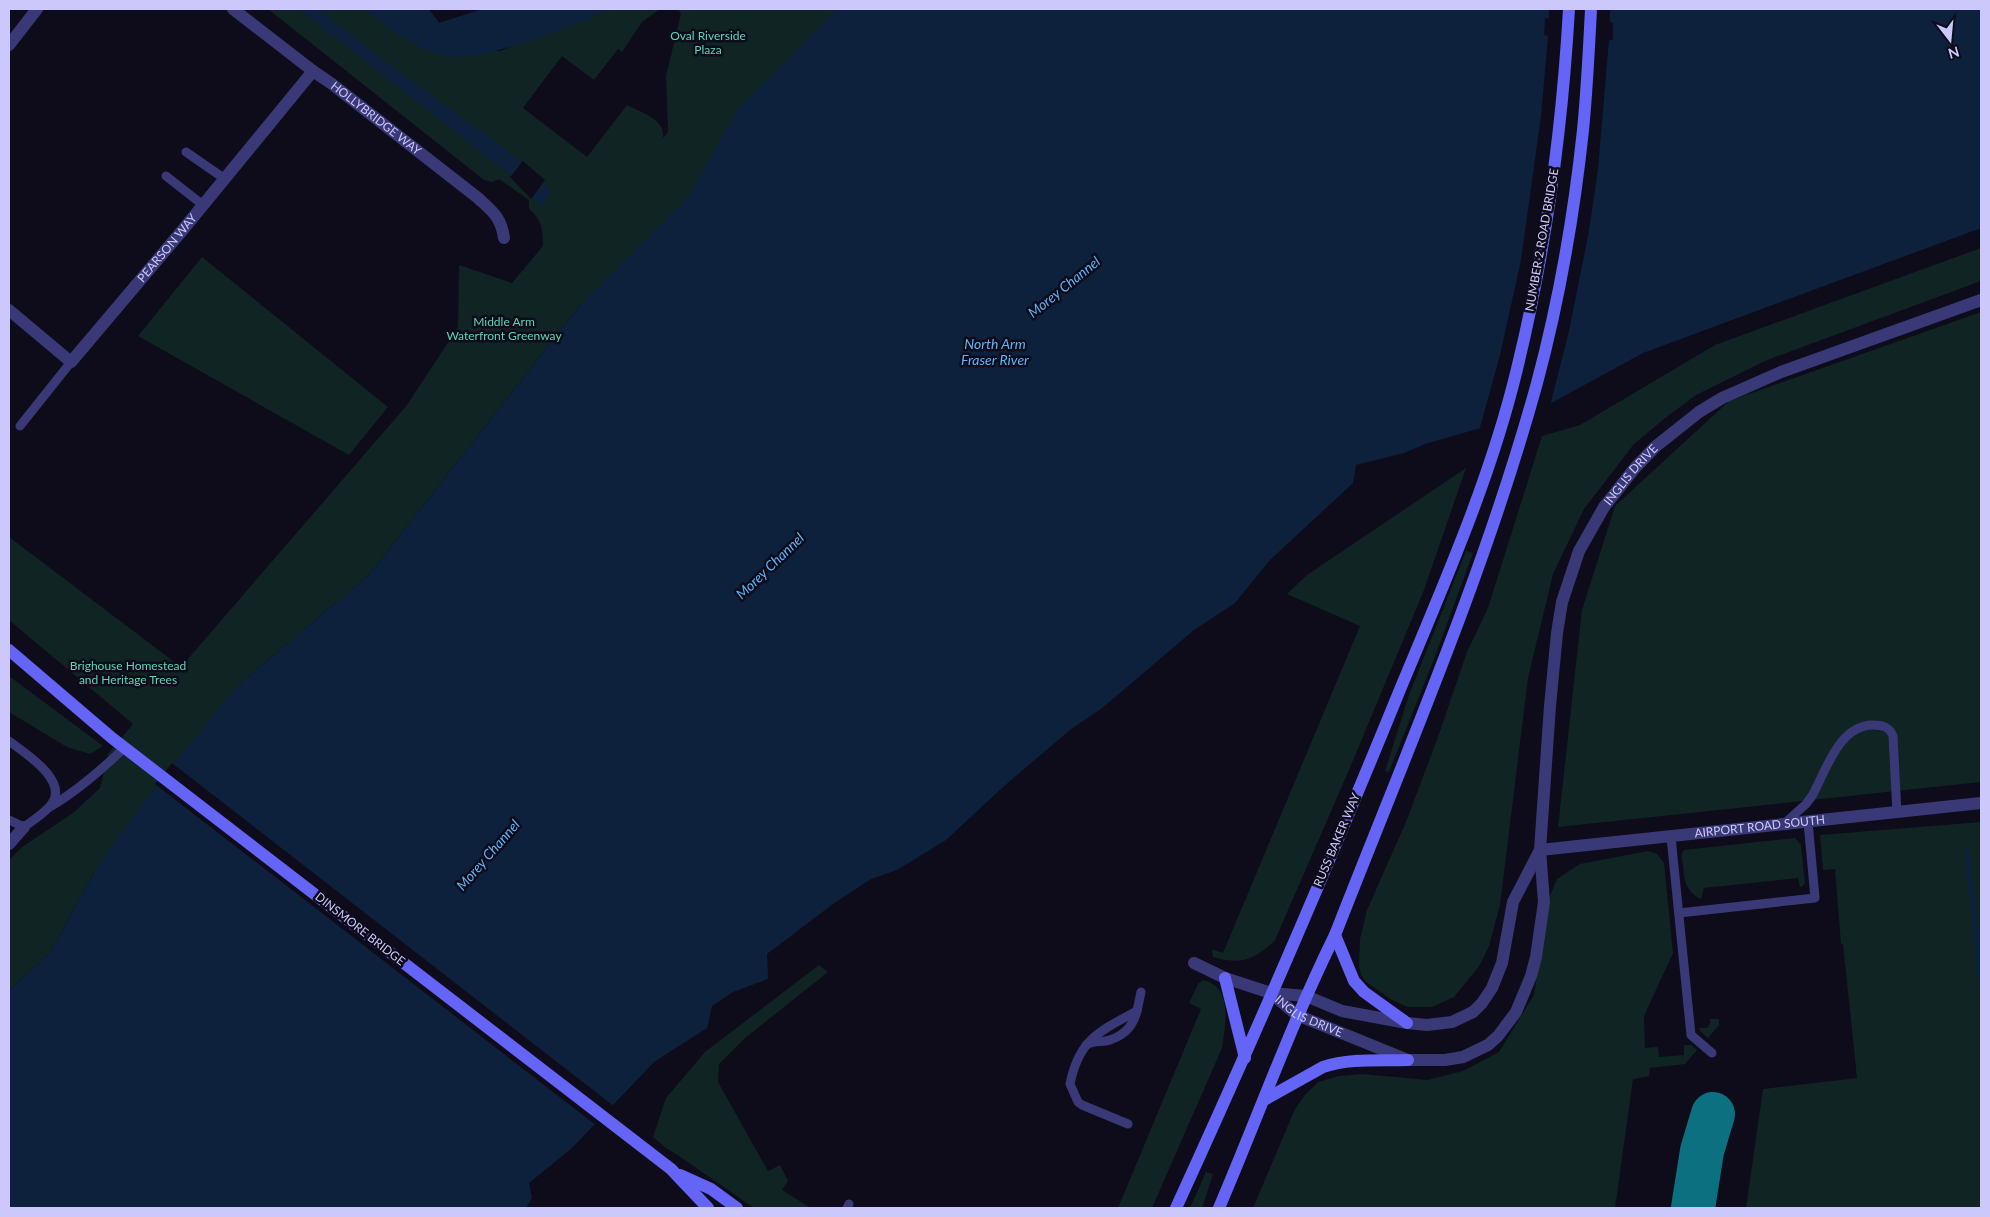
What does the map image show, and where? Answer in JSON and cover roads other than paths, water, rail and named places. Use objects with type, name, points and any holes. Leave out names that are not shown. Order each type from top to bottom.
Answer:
[{"type":"main road","name":"NUMBER 2 ROAD BRIDGE","points":[[1488,466],[1517,372],[1549,214],[1560,131],[1569,9]]},
{"type":"main road","name":"NUMBER 2 ROAD BRIDGE","points":[[1335,935],[1449,643],[1512,466],[1537,381],[1558,288],[1573,208],[1583,128],[1591,9]]},
{"type":"main road","name":"RUSS BAKER WAY","points":[[1176,1208],[1245,1058],[1449,574],[1488,466]]},
{"type":"main road","points":[[9,650],[61,695]]},
{"type":"main road","points":[[9,657],[61,695]]},
{"type":"main road","name":"DINSMORE BRIDGE","points":[[61,695],[112,738],[675,1173]]},
{"type":"main road","points":[[1219,1208],[1264,1100],[1280,1054],[1335,935]]},
{"type":"main road","points":[[1335,935],[1354,981],[1364,992],[1407,1023]]},
{"type":"main road","points":[[1225,978],[1245,1058]]},
{"type":"main road","points":[[1264,1100],[1323,1067],[1358,1060],[1408,1060]]},
{"type":"main road","points":[[675,1173],[708,1208]]},
{"type":"main road","points":[[675,1173],[711,1189],[737,1208]]},
{"type":"street","points":[[9,45],[37,9]]},
{"type":"street","name":"HOLLYBRIDGE WAY","points":[[233,9],[484,203],[496,214],[502,227],[504,238]]},
{"type":"street","name":"PEARSON WAY","points":[[71,362],[314,71]]},
{"type":"street","name":"INGLIS DRIVE","points":[[1272,993],[1297,1015],[1408,1060],[1445,1060],[1463,1057],[1488,1045],[1508,1025],[1524,995],[1536,957],[1544,902],[1540,850],[1557,633],[1562,602],[1579,551],[1604,507],[1616,490],[1655,447],[1676,429],[1722,398],[1781,372],[1981,300]]},
{"type":"street","points":[[9,310],[71,362]]},
{"type":"street","name":"AIRPORT ROAD SOUTH","points":[[1540,850],[1981,803]]},
{"type":"street","points":[[9,844],[24,827]]},
{"type":"street","name":"INGLIS DRIVE","points":[[1272,993],[1306,996],[1342,1011],[1426,1025],[1452,1022],[1473,1012],[1482,1003],[1499,972],[1513,902],[1540,850]]},
{"type":"street","points":[[1194,963],[1225,978],[1272,993]]},
{"type":"lane","points":[[186,152],[225,178]]},
{"type":"lane","points":[[166,176],[203,205]]},
{"type":"lane","points":[[20,426],[71,362]]},
{"type":"lane","points":[[1784,824],[1812,796],[1841,741],[1855,730],[1869,724],[1884,726],[1891,731],[1893,736],[1897,813]]},
{"type":"lane","points":[[9,741],[41,765],[48,774],[55,795],[50,806]]},
{"type":"lane","points":[[9,820],[24,827],[50,806],[86,783],[121,751]]},
{"type":"lane","points":[[1679,912],[1815,898],[1808,822]]},
{"type":"lane","points":[[1671,837],[1691,1035],[1712,1053]]},
{"type":"lane","points":[[1128,1124],[1082,1105],[1070,1084],[1077,1062],[1085,1046],[1089,1043],[1110,1039],[1128,1030],[1135,1020],[1141,992]]},
{"type":"water","points":[[299,9],[318,9],[391,66],[504,148],[545,183],[552,192],[541,206],[509,174]]},
{"type":"water","points":[[364,9],[429,9],[439,23],[482,9],[610,9],[549,34],[500,50],[456,57],[439,55],[420,47]]},
{"type":"water","name":"North Arm Fraser River","points":[[837,9],[1981,9],[1981,228],[1643,353],[1533,413],[1425,444],[1404,453],[1356,465],[1353,483],[1269,561],[1235,603],[1194,630],[1101,709],[1071,729],[1003,787],[946,840],[897,870],[871,879],[833,904],[767,954],[768,979],[733,992],[712,1006],[707,1028],[654,1062],[572,1148],[529,1183],[532,1198],[526,1208],[9,1208],[9,991],[49,954],[96,869],[138,809],[236,687],[369,575],[581,304],[688,197],[735,113]]},
{"type":"waterway","points":[[1967,852],[1981,982]]},
{"type":"park label","name":"Oval Riverside Plaza","points":[[708,43]]},
{"type":"park label","name":"Middle Arm Waterfront Greenway","points":[[504,329]]},
{"type":"park label","name":"Brighouse Homestead and Heritage Trees","points":[[128,673]]},
{"type":"water label","name":"Morey Channel","points":[[1064,287]]},
{"type":"water label","name":"Morey Channel","points":[[770,566]]},
{"type":"water label","name":"Morey Channel","points":[[488,855]]}]
